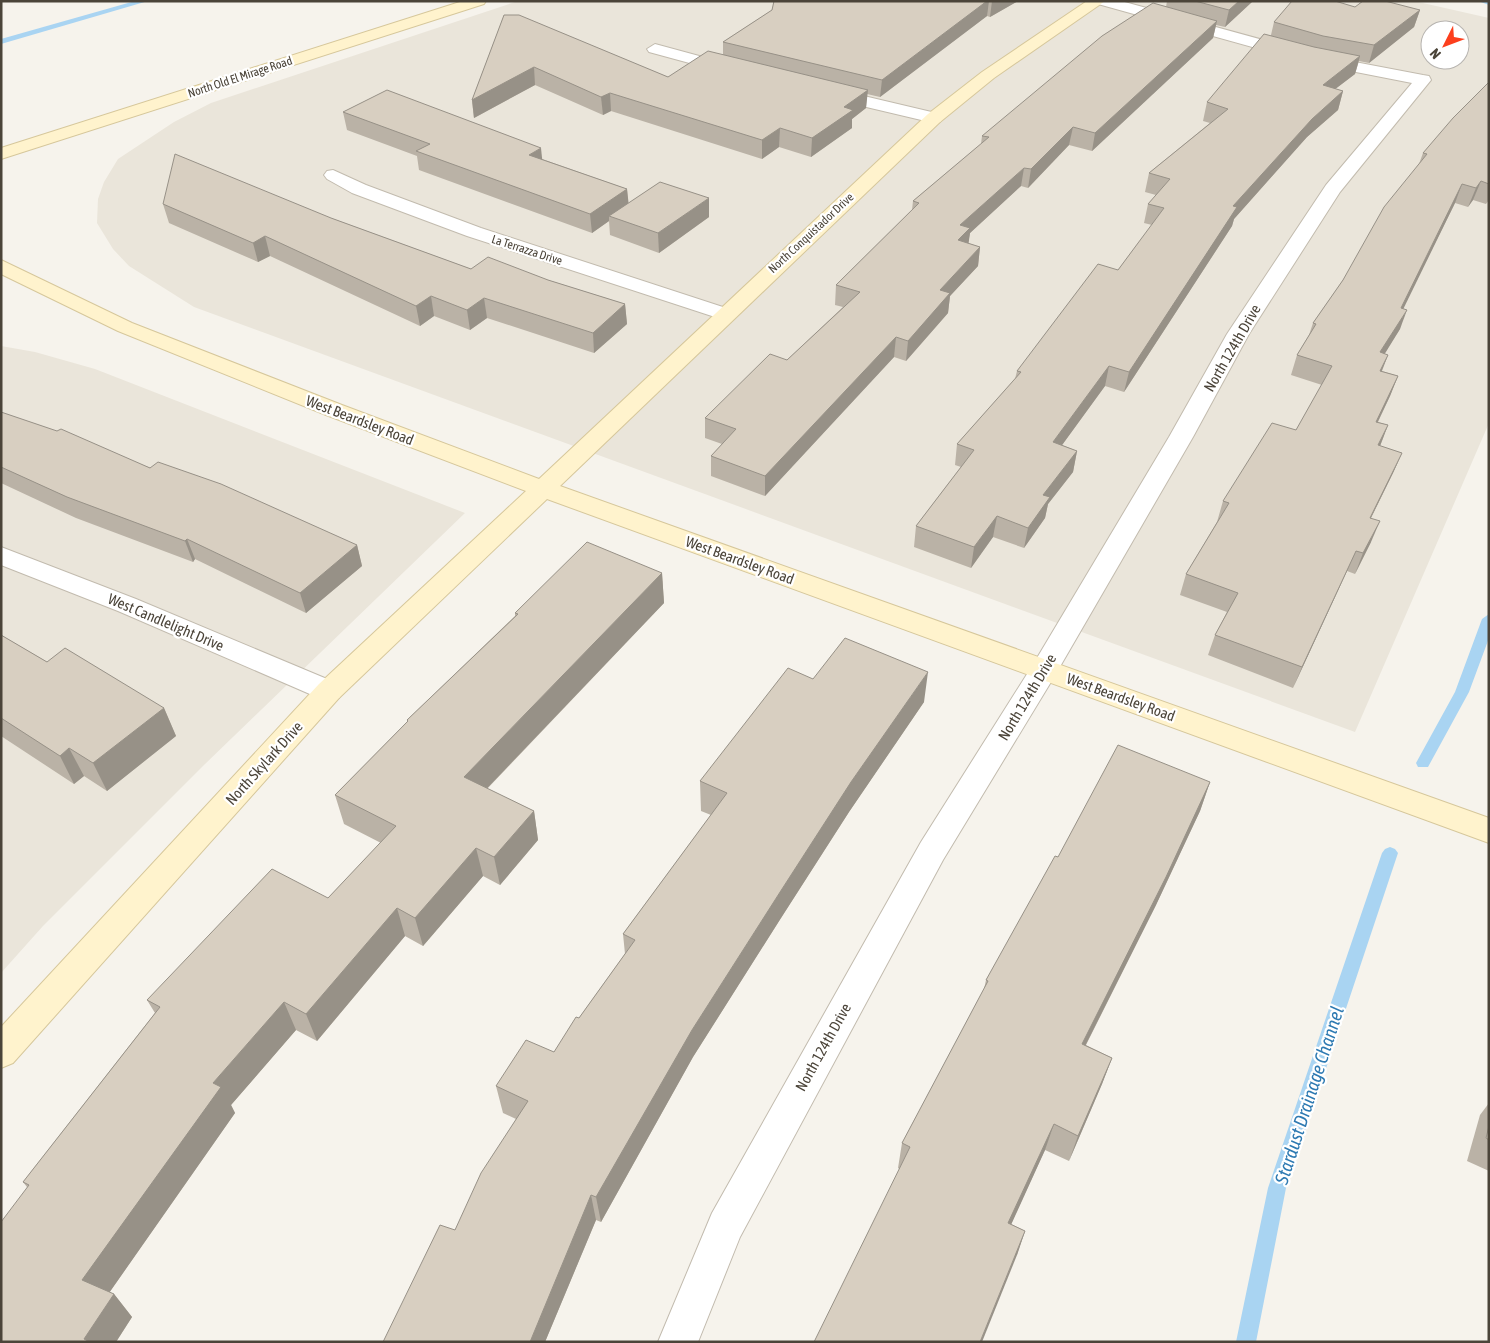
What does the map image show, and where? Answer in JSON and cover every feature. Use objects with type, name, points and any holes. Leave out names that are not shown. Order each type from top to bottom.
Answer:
[{"type":"street","name":"North Old El Mirage Road","points":[[1,154],[479,1]]},
{"type":"street","name":"North Conquistador Drive","points":[[541,488],[934,118],[988,75],[1098,1]]},
{"type":"street","name":"North 124th Drive","points":[[678,1342],[725,1226],[932,851],[1044,670],[1181,437],[1238,334],[1333,190],[1423,80],[1316,60],[1103,1]]},
{"type":"street","points":[[655,49],[741,72]]},
{"type":"street","points":[[818,90],[934,118]]},
{"type":"street","name":"La Terrazza Drive","points":[[333,175],[359,189],[474,232],[725,314]]},
{"type":"street","name":"West Beardsley Road","points":[[1,266],[124,327],[541,488],[1486,830]]},
{"type":"street","name":"North Skylark Drive","points":[[1,1052],[329,690],[541,488]]},
{"type":"street","name":"West Candlelight Drive","points":[[1,555],[127,604],[329,690]]},
{"type":"shaded area","points":[[518,1],[1414,1],[1489,18],[1489,423],[1355,732],[194,307],[129,266],[113,249],[97,223],[98,199],[104,182],[118,159],[174,122],[211,103]]},
{"type":"shaded area","points":[[1,346],[35,352],[95,369],[465,513],[204,765],[43,926],[1,973]]},
{"type":"building","points":[[774,1],[987,1],[882,80],[723,42],[772,10]]},
{"type":"building","points":[[1195,1],[1239,1],[1229,10]]},
{"type":"building","points":[[1292,1],[1335,1],[1355,7],[1363,1],[1385,1],[1420,10],[1374,45],[1323,36],[1274,22]]},
{"type":"building","points":[[1153,3],[1217,21],[1095,133],[1073,127],[1031,169],[1024,168],[960,225],[970,228],[958,240],[980,247],[940,290],[950,293],[908,341],[896,337],[765,476],[711,456],[736,429],[705,418],[770,354],[787,360],[860,292],[836,285],[919,203],[913,201],[989,137],[982,136],[1102,36]]},
{"type":"building","points":[[504,15],[519,15],[668,77],[708,51],[868,90],[844,107],[853,110],[812,138],[780,128],[762,140],[610,93],[601,97],[534,67],[472,100]]},
{"type":"building","points":[[1264,34],[1314,47],[1360,56],[1323,85],[1343,91],[1312,119],[1233,206],[1237,207],[1129,372],[1109,366],[1053,442],[1077,451],[1043,495],[1050,497],[1028,528],[997,516],[974,547],[916,526],[974,450],[957,444],[1021,372],[1017,371],[1098,264],[1118,270],[1164,208],[1148,204],[1170,179],[1149,173],[1228,109],[1207,102]]},
{"type":"building","points":[[1489,82],[1489,184],[1481,181],[1476,188],[1462,184],[1401,308],[1407,310],[1380,352],[1388,355],[1380,371],[1398,376],[1376,422],[1388,425],[1378,445],[1402,453],[1370,518],[1380,521],[1363,553],[1356,551],[1302,667],[1215,635],[1238,593],[1186,574],[1229,503],[1223,501],[1272,423],[1296,430],[1332,366],[1297,355],[1316,324],[1313,323],[1343,280],[1384,207],[1427,154],[1423,153],[1453,118]]},
{"type":"building","points":[[387,90],[541,148],[529,155],[627,189],[590,214],[416,151],[430,144],[343,112]]},
{"type":"building","points":[[175,154],[331,218],[471,269],[488,257],[548,280],[625,304],[593,333],[484,298],[467,310],[431,296],[416,306],[265,236],[253,243],[163,204]]},
{"type":"building","points":[[660,182],[709,198],[658,233],[609,216]]},
{"type":"building","points":[[1,412],[57,431],[61,429],[150,468],[158,462],[221,484],[357,545],[300,593],[187,539],[185,541],[67,497],[1,467]]},
{"type":"building","points":[[587,542],[662,573],[464,777],[534,811],[494,857],[476,848],[415,918],[397,908],[306,1014],[284,1002],[213,1083],[221,1087],[82,1280],[114,1294],[84,1339],[90,1342],[1,1342],[1,1222],[29,1185],[23,1182],[160,1007],[147,1000],[272,869],[328,898],[396,826],[335,795],[407,720],[518,614],[515,613]]},
{"type":"building","points":[[1,635],[47,662],[65,648],[164,708],[93,763],[69,748],[60,756],[1,718]]},
{"type":"building","points":[[845,638],[928,672],[851,782],[692,1030],[596,1197],[591,1195],[530,1342],[383,1342],[440,1225],[455,1230],[481,1173],[528,1101],[496,1086],[526,1040],[554,1052],[576,1017],[579,1018],[635,940],[623,934],[727,793],[700,781],[788,668],[813,679]]},
{"type":"building","points":[[1118,745],[1210,782],[1166,877],[1082,1044],[1112,1058],[1078,1136],[1054,1124],[1008,1223],[1025,1231],[980,1342],[814,1342],[910,1147],[902,1143],[988,981],[986,980],[1055,856],[1058,857]]},
{"type":"building","points":[[1489,1126],[1489,1140],[1486,1138]]},
{"type":"waterway","points":[[1,42],[144,1]]},
{"type":"waterway","name":"Stardust Drainage Channel","points":[[1482,1],[1489,3]]},
{"type":"waterway","name":"Stardust Drainage Channel","points":[[1423,763],[1462,692],[1489,619]]},
{"type":"waterway","name":"Stardust Drainage Channel","points":[[1246,1342],[1277,1188],[1390,853]]}]
